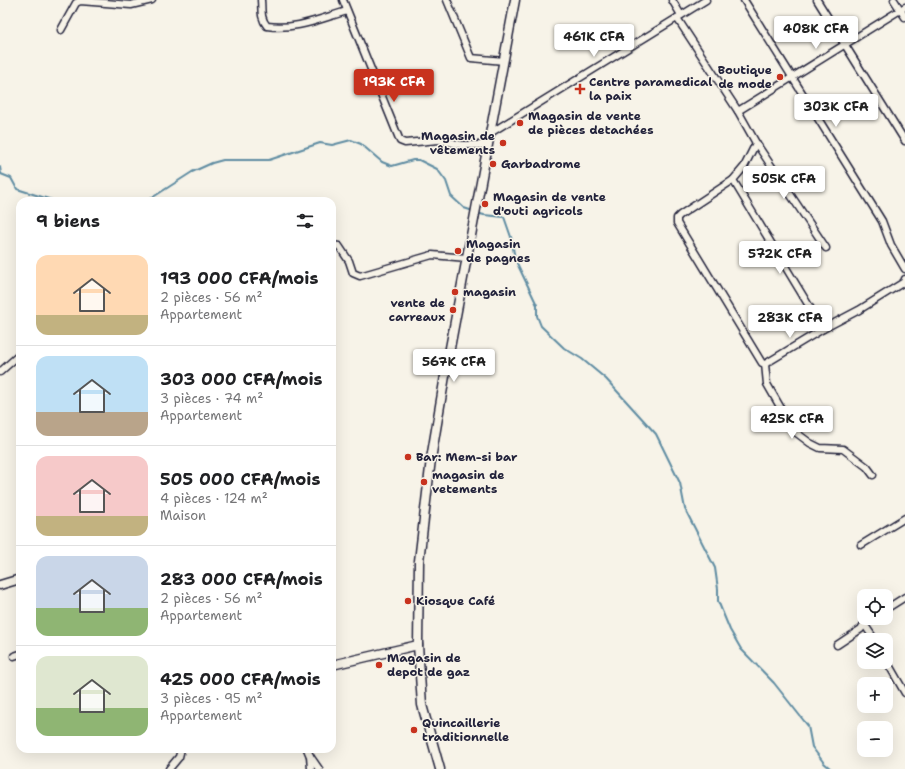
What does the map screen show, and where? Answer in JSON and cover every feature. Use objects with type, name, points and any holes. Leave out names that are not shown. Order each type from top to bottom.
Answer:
[{"type":"street","points":[[61,30],[76,3],[80,1],[131,5],[152,0]]},
{"type":"street","points":[[261,0],[261,16],[267,26],[284,28],[298,26],[347,11]]},
{"type":"street","points":[[343,0],[400,141],[405,143],[439,140],[462,145],[487,145]]},
{"type":"street","points":[[448,0],[471,58],[504,61]]},
{"type":"street","points":[[440,769],[422,706],[418,645],[419,561],[431,459],[487,145],[492,132],[515,0]]},
{"type":"street","points":[[672,0],[679,16],[738,110],[756,143],[826,248]]},
{"type":"street","points":[[492,132],[706,0]]},
{"type":"street","points":[[744,0],[793,76],[882,221],[891,245],[905,269]]},
{"type":"street","points":[[817,0],[905,141]]},
{"type":"street","points":[[894,0],[903,8],[905,17]]},
{"type":"street","points":[[738,110],[844,43],[903,8]]},
{"type":"street","points":[[756,143],[744,167],[733,180],[680,215],[677,218],[677,222],[762,363],[765,364],[767,384],[794,431],[810,443],[820,448],[843,449],[867,467],[873,475]]},
{"type":"street","points":[[733,180],[823,329]]},
{"type":"street","points":[[336,246],[339,246],[349,261],[353,273],[360,276],[432,255],[467,258]]},
{"type":"street","points":[[765,364],[823,329],[859,310],[904,282],[905,279]]},
{"type":"street","points":[[0,372],[16,358]]},
{"type":"street","points":[[861,545],[905,518]]},
{"type":"street","points":[[0,585],[16,580]]},
{"type":"street","points":[[893,604],[905,597]]},
{"type":"street","points":[[837,645],[861,629],[863,625]]},
{"type":"street","points":[[336,665],[418,645]]},
{"type":"street","points":[[891,669],[905,693]]},
{"type":"street","points":[[169,769],[179,757],[180,753]]},
{"type":"street","points":[[309,753],[310,769]]},
{"type":"street","points":[[310,756],[319,769]]},
{"type":"waterway","points":[[153,197],[192,172],[212,163],[223,160],[269,160],[320,143],[332,145],[351,140],[361,144],[382,162],[392,166],[413,160],[419,160],[437,169],[446,181],[451,196],[464,208],[473,211]]},
{"type":"waterway","points":[[0,167],[1,174],[11,178],[17,189],[42,197]]},
{"type":"waterway","points":[[477,213],[504,217],[511,237],[515,259],[537,305],[537,316],[541,326],[564,348],[582,359],[606,379],[656,434],[680,483],[685,509],[715,568],[718,601],[730,630],[741,649],[774,683],[808,726],[812,747],[824,763],[831,769]]},
{"type":"place","name":"Boutique de mode","points":[[780,77]]},
{"type":"place","name":"Centre paramedical la paix","points":[[580,89]]},
{"type":"place","name":"Magasin de vente de pièces detachées","points":[[520,123]]},
{"type":"place","name":"Magasin de vêtements","points":[[503,143]]},
{"type":"place","name":"Garbadrome","points":[[493,164]]},
{"type":"place","name":"Magasin de vente d'outi agricols","points":[[485,204]]},
{"type":"place","name":"Magasin de pagnes","points":[[458,251]]},
{"type":"place","name":"magasin","points":[[455,292]]},
{"type":"place","name":"vente de carreaux","points":[[453,310]]},
{"type":"place","name":"Bar: Mem-si bar","points":[[408,457]]},
{"type":"place","name":"magasin de vetements","points":[[424,482]]},
{"type":"place","name":"Kiosque Café","points":[[408,601]]},
{"type":"place","name":"Magasin de depot de gaz","points":[[379,665]]},
{"type":"place","name":"Quincaillerie traditionnelle","points":[[414,730]]}]
